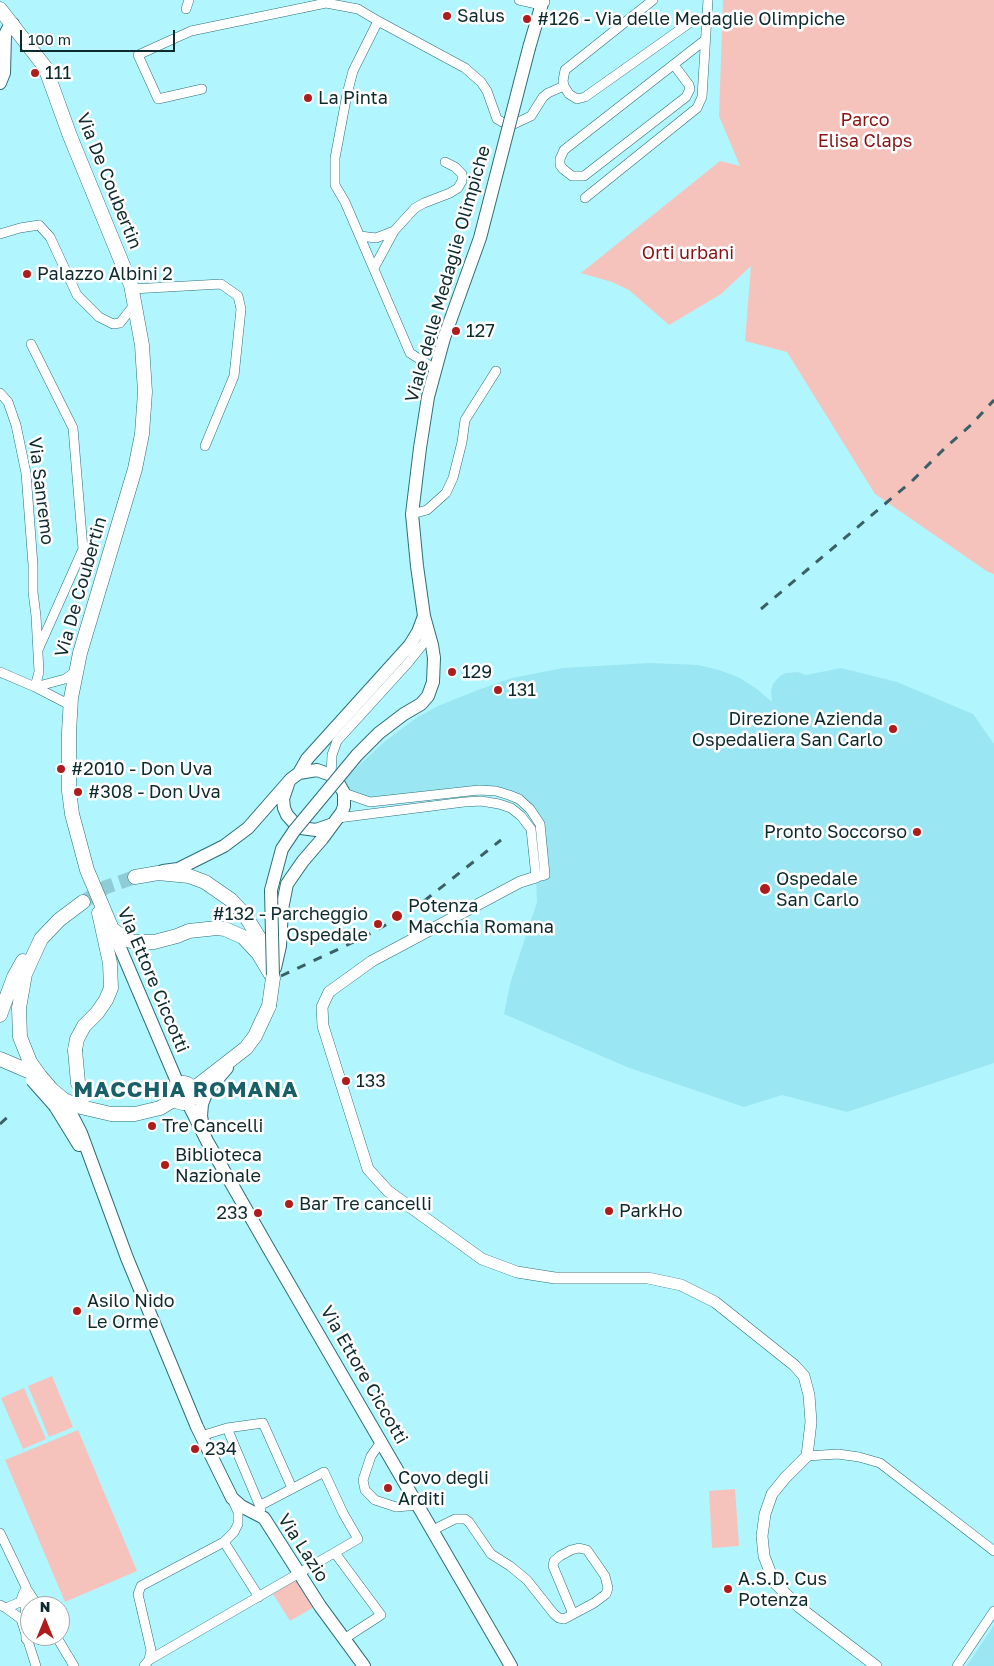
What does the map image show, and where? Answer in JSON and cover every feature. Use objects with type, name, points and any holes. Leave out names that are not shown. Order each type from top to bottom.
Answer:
[{"type":"main road","name":"Viale delle Medaglie Olimpiche","points":[[273,978],[271,890],[282,849],[294,831],[357,756],[379,733],[421,704],[428,696],[434,682],[434,658],[424,616],[412,514],[420,448],[435,369],[444,338],[480,238],[544,2]]},
{"type":"main road","name":"Via De Coubertin","points":[[0,9],[44,67],[132,289],[142,345],[145,392],[142,434],[135,469],[75,672],[70,705],[68,732],[69,791],[72,814],[94,890]]},
{"type":"main road","points":[[1,75],[5,35],[13,24]]},
{"type":"main road","points":[[336,821],[322,829],[311,830],[301,828],[291,820],[284,808],[283,799],[285,791],[308,759],[410,645],[418,632],[424,616]]},
{"type":"main road","points":[[59,1103],[111,1114],[135,1114],[160,1108],[185,1097],[246,1048],[255,1036],[269,1006],[280,946],[282,909],[287,884],[336,821],[344,806],[344,793],[336,779],[317,770],[295,776],[248,828],[224,846],[178,868],[135,877]]},
{"type":"main road","points":[[150,873],[189,876],[205,882],[231,900],[245,914],[254,929],[265,950],[273,978]]},
{"type":"main road","points":[[94,890],[110,963],[110,988],[106,1000],[84,1026],[77,1039],[75,1050],[78,1083],[100,1112]]},
{"type":"main road","name":"Via Ettore Ciccotti","points":[[94,890],[178,1084],[173,1091],[185,1097],[207,1141],[380,1442],[419,1505],[512,1666]]},
{"type":"main road","points":[[0,1015],[14,977],[26,956],[59,920],[83,902]]},
{"type":"main road","points":[[112,929],[127,940],[145,943],[163,940],[189,931],[217,928],[234,932],[242,937],[258,953],[273,978]]},
{"type":"main road","points":[[36,1078],[20,1037],[19,1008],[25,974],[41,938]]},
{"type":"main road","points":[[0,1059],[16,1066],[52,1090],[81,1133],[127,1258],[201,1436],[232,1498]]},
{"type":"main road","points":[[207,1141],[201,1116],[202,1104],[208,1091],[234,1059]]},
{"type":"main road","name":"Via Lazio","points":[[232,1498],[241,1506],[264,1518],[299,1574],[364,1666]]},
{"type":"street","name":"Viale delle Medaglie Olimpiche","points":[[519,0],[544,2]]},
{"type":"street","points":[[653,0],[565,70],[563,81],[569,94],[577,99],[585,97],[695,19]]},
{"type":"street","points":[[585,198],[697,108],[702,97],[708,0]]},
{"type":"street","points":[[202,90],[158,99],[138,55],[191,31],[326,3],[358,9],[464,68],[481,82],[497,119],[502,122],[514,124],[530,116],[540,100],[548,93],[564,86]]},
{"type":"street","points":[[378,21],[352,76],[335,158],[335,185],[345,202],[410,353],[435,369]]},
{"type":"street","points":[[674,65],[689,85],[690,89],[686,97],[584,176],[572,176],[563,170],[560,165],[560,159],[564,150],[705,40]]},
{"type":"street","points":[[374,268],[394,231],[415,208],[450,194],[458,188],[462,181],[462,174],[455,167],[445,162]]},
{"type":"street","points":[[0,234],[39,225],[50,237],[76,295],[99,317],[113,324],[120,323],[134,305]]},
{"type":"street","points":[[360,236],[376,238],[394,231]]},
{"type":"street","points":[[132,289],[221,284],[238,296],[241,309],[234,376],[205,446]]},
{"type":"street","points":[[31,344],[73,428],[83,549],[38,650]]},
{"type":"street","points":[[412,514],[427,510],[446,493],[453,478],[466,420],[496,371]]},
{"type":"street","name":"Via Sanremo","points":[[0,393],[8,402],[16,425],[26,473],[30,510],[33,592],[39,672],[35,687]]},
{"type":"street","points":[[331,775],[332,756],[337,741],[408,663],[424,643],[428,631]]},
{"type":"street","points":[[0,672],[70,705]]},
{"type":"street","points":[[35,687],[65,679],[75,672]]},
{"type":"street","points":[[344,793],[370,802],[479,790],[496,791],[519,799],[530,809],[540,824],[540,876]]},
{"type":"street","points":[[336,821],[464,802],[481,801],[498,804],[511,808],[521,816],[531,829],[540,876]]},
{"type":"street","points":[[540,876],[520,882],[372,961],[329,992],[322,1007],[323,1026],[368,1169],[388,1191],[482,1259],[517,1272],[555,1278],[648,1278],[681,1285],[715,1302],[794,1365],[804,1376],[809,1395],[811,1422],[807,1456],[772,1494],[765,1514],[762,1536],[764,1556],[774,1582],[799,1607],[876,1666]]},
{"type":"street","points":[[201,1436],[227,1428],[263,1423],[292,1488]]},
{"type":"street","points":[[227,1428],[264,1518]]},
{"type":"street","points":[[380,1442],[371,1456],[363,1480],[365,1490],[375,1500],[396,1506],[419,1505]]},
{"type":"street","points":[[807,1456],[838,1454],[859,1457],[880,1464],[994,1550]]},
{"type":"street","points":[[147,1663],[358,1539],[343,1513],[324,1472],[260,1505]]},
{"type":"street","points":[[147,1663],[151,1650],[138,1594],[142,1586],[224,1542],[234,1532],[239,1519],[232,1498]]},
{"type":"street","points":[[433,1530],[455,1519],[465,1519],[491,1554],[527,1580],[554,1614],[564,1619],[594,1603],[606,1594],[608,1588],[605,1576],[587,1550],[579,1548],[571,1550],[554,1561],[553,1566],[573,1614]]},
{"type":"street","points":[[0,1533],[32,1596]]},
{"type":"street","points":[[224,1542],[259,1597]]},
{"type":"street","points":[[335,1553],[381,1615],[344,1639]]},
{"type":"street","points":[[3,1607],[20,1602],[26,1587]]},
{"type":"street","points":[[26,1587],[26,1596]]},
{"type":"street","points":[[3,1607],[20,1618]]},
{"type":"street","points":[[956,1666],[994,1611]]},
{"type":"street","points":[[29,1646],[36,1666]]},
{"type":"street","points":[[62,1646],[74,1666]]},
{"type":"shaded area","name":"Ospedale San Carlo","points":[[650,663],[699,665],[719,670],[738,677],[757,689],[772,702],[771,691],[773,684],[780,676],[786,673],[798,672],[806,675],[841,668],[897,682],[973,714],[994,744],[994,1063],[847,1112],[782,1095],[744,1107],[627,1067],[504,1014],[510,984],[537,902],[536,877],[545,875],[543,836],[530,809],[496,791],[370,802],[343,793],[339,784],[383,743],[416,718],[438,706],[478,690],[512,678],[563,668]]},
{"type":"shaded area","points":[[994,1625],[994,1666],[966,1666],[970,1661]]},
{"type":"green space","name":"Parco Elisa Claps","points":[[723,0],[994,0],[994,574],[988,572],[875,494],[787,352],[745,341],[751,266],[721,294],[669,325],[629,290],[612,282],[581,273],[720,161],[740,166],[719,116]]},
{"type":"green space","points":[[52,1376],[73,1427],[49,1437],[28,1386]]},
{"type":"green space","points":[[24,1388],[46,1439],[23,1449],[1,1398]]},
{"type":"green space","points":[[78,1430],[137,1571],[70,1600],[70,1596],[62,1596],[5,1460]]},
{"type":"green space","points":[[735,1489],[739,1546],[712,1548],[709,1491]]},
{"type":"green space","points":[[297,1579],[314,1607],[290,1621],[273,1594]]},
{"type":"tunnel","points":[[83,902],[106,887],[135,877]]},
{"type":"railway","points":[[761,609],[912,481],[971,425],[994,400]]},
{"type":"railway","points":[[281,976],[360,939],[395,920],[424,901],[501,840]]},
{"type":"railway","points":[[0,1124],[12,1113]]},
{"type":"place","name":"Salus","points":[[447,16]]},
{"type":"place","name":"#126 - Via delle Medaglie Olimpiche","points":[[527,19]]},
{"type":"place","name":"111","points":[[35,73]]},
{"type":"place","name":"La Pinta","points":[[308,98]]},
{"type":"place","name":"Palazzo Albini 2","points":[[27,274]]},
{"type":"place","name":"127","points":[[456,331]]},
{"type":"place","name":"129","points":[[452,672]]},
{"type":"place","name":"131","points":[[498,690]]},
{"type":"place","name":"Direzione Azienda Ospedaliera San Carlo","points":[[893,729]]},
{"type":"place","name":"#2010 - Don Uva","points":[[61,769]]},
{"type":"place","name":"#308 - Don Uva","points":[[78,792]]},
{"type":"place","name":"Pronto Soccorso","points":[[917,832]]},
{"type":"place","name":"Ospedale San Carlo","points":[[765,889]]},
{"type":"place","name":"Potenza Macchia Romana","points":[[397,916]]},
{"type":"place","name":"#132 - Parcheggio Ospedale","points":[[378,924]]},
{"type":"place","name":"133","points":[[346,1081]]},
{"type":"place","name":"Tre Cancelli","points":[[152,1126]]},
{"type":"place","name":"Biblioteca Nazionale","points":[[165,1165]]},
{"type":"place","name":"Bar Tre cancelli","points":[[289,1204]]},
{"type":"place","name":"ParkHo","points":[[609,1211]]},
{"type":"place","name":"233","points":[[258,1213]]},
{"type":"place","name":"Asilo Nido Le Orme","points":[[77,1311]]},
{"type":"place","name":"234","points":[[195,1449]]},
{"type":"place","name":"Covo degli Arditi","points":[[388,1488]]},
{"type":"place","name":"A.S.D. Cus Potenza","points":[[728,1589]]},
{"type":"district","name":"MACCHIA ROMANA","points":[[186,1090]]},
{"type":"park label","name":"Orti urbani","points":[[688,253]]}]
